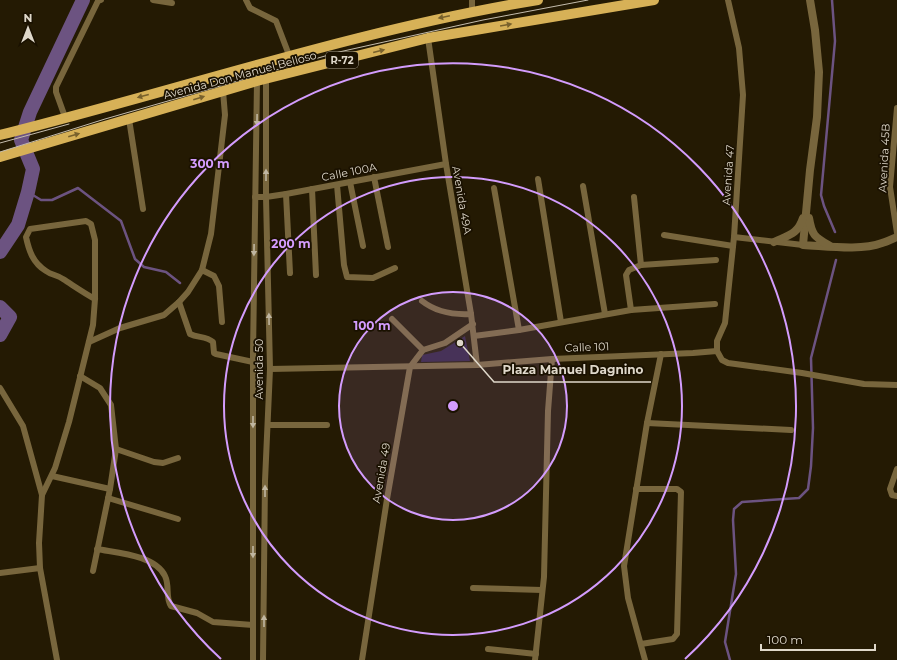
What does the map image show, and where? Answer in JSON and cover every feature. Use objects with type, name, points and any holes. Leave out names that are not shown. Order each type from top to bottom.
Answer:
[{"type":"main road","name":"Avenida Don Manuel Belloso","points":[[0,134],[31,127],[289,55],[426,21],[472,11],[538,0]]},
{"type":"main road","name":"Avenida Don Manuel Belloso","points":[[0,157],[262,80],[428,38],[654,0]]},
{"type":"street","points":[[65,117],[56,92],[56,87],[98,1],[101,0]]},
{"type":"street","points":[[153,0],[172,3]]},
{"type":"street","points":[[246,0],[250,8],[276,21],[289,55]]},
{"type":"street","points":[[472,0],[472,11]]},
{"type":"street","name":"Avenida 47","points":[[717,351],[717,341],[725,324],[734,237],[743,95],[739,48],[728,0]]},
{"type":"street","points":[[803,245],[817,117],[818,72],[815,30],[810,0]]},
{"type":"street","name":"Avenida 49A","points":[[428,38],[446,164],[473,324],[477,365]]},
{"type":"street","name":"Avenida 50","points":[[253,660],[253,362],[255,197],[262,80]]},
{"type":"street","name":"Avenida 50","points":[[262,80],[270,369],[265,481],[263,660]]},
{"type":"street","points":[[89,342],[120,328],[164,315],[188,292],[202,270],[211,234],[225,115],[223,91]]},
{"type":"street","name":"Avenida 45B","points":[[897,108],[890,187],[895,203],[897,233]]},
{"type":"street","points":[[129,119],[143,209]]},
{"type":"street","name":"Calle 100A","points":[[255,197],[266,198],[446,164]]},
{"type":"street","points":[[374,177],[388,247]]},
{"type":"street","points":[[538,179],[561,322]]},
{"type":"street","points":[[350,182],[363,246]]},
{"type":"street","points":[[336,185],[344,265],[347,278],[374,278],[395,268]]},
{"type":"street","points":[[582,186],[605,314]]},
{"type":"street","points":[[494,188],[519,330]]},
{"type":"street","points":[[312,189],[316,275]]},
{"type":"street","points":[[286,194],[290,273]]},
{"type":"street","points":[[634,197],[641,265]]},
{"type":"street","points":[[774,242],[794,233],[800,227],[806,212]]},
{"type":"street","points":[[806,212],[808,214],[811,231],[831,247]]},
{"type":"street","points":[[42,495],[56,468],[93,325],[95,299],[95,240],[90,224],[86,221],[30,229],[26,237],[29,252],[35,262],[46,272],[62,278],[95,299]]},
{"type":"street","points":[[664,235],[733,246]]},
{"type":"street","points":[[734,237],[831,247],[866,247],[882,244],[897,237]]},
{"type":"street","points":[[631,310],[626,275],[628,270],[641,265],[716,260]]},
{"type":"street","points":[[202,270],[214,276],[219,286],[222,322]]},
{"type":"street","points":[[422,301],[431,308],[452,314],[471,314]]},
{"type":"street","points":[[179,302],[189,331],[194,335],[211,340],[213,342],[214,353],[253,362]]},
{"type":"street","points":[[474,336],[519,330],[631,310],[715,304]]},
{"type":"street","points":[[392,319],[423,350],[445,344],[473,324]]},
{"type":"street","name":"Avenida 49","points":[[362,660],[387,499],[410,367],[423,350]]},
{"type":"street","points":[[717,351],[722,360],[728,363],[802,373],[864,384],[897,386]]},
{"type":"street","name":"Calle 101","points":[[270,369],[477,365],[552,359],[703,353],[717,351]]},
{"type":"street","points":[[645,660],[628,598],[624,573],[647,423],[661,354]]},
{"type":"street","points":[[488,650],[536,657],[544,577],[548,411],[552,359]]},
{"type":"street","points":[[80,376],[100,388],[112,405],[116,449],[110,489],[93,571]]},
{"type":"street","points":[[0,388],[23,426],[42,495],[39,543],[40,568],[57,660]]},
{"type":"street","points":[[647,423],[791,430]]},
{"type":"street","points":[[268,425],[327,425]]},
{"type":"street","points":[[116,449],[154,462],[163,463],[178,458]]},
{"type":"street","points":[[897,468],[890,489],[892,495],[897,496]]},
{"type":"street","points":[[52,476],[110,489]]},
{"type":"street","points":[[636,489],[678,489],[682,492],[677,634],[673,639],[641,644]]},
{"type":"street","points":[[108,498],[178,519]]},
{"type":"street","points":[[97,549],[144,559],[157,566],[165,575],[168,587],[167,597],[172,606],[197,612],[213,622],[253,625]]},
{"type":"street","points":[[0,572],[40,568]]},
{"type":"street","points":[[473,588],[542,590]]},
{"type":"shaded area","points":[[465,336],[470,361],[421,362],[422,355],[441,351]]},
{"type":"waterway","points":[[0,252],[18,225],[33,169],[21,140],[30,112],[83,0]]},
{"type":"waterway","points":[[832,0],[835,41],[821,195],[835,232]]},
{"type":"waterway","points":[[28,192],[41,200],[52,200],[78,188],[121,221],[135,259],[144,267],[166,272],[180,283]]},
{"type":"waterway","points":[[730,660],[725,642],[736,574],[733,520],[734,509],[742,502],[799,498],[808,489],[813,428],[811,358],[836,260]]},
{"type":"waterway","points":[[0,307],[10,317],[0,335]]},
{"type":"tram line","points":[[0,152],[105,119],[339,52],[483,20],[588,0]]},
{"type":"tram line","points":[[0,143],[69,124]]},
{"type":"place","name":"Plaza Manuel Dagnino","points":[[460,343]]}]
